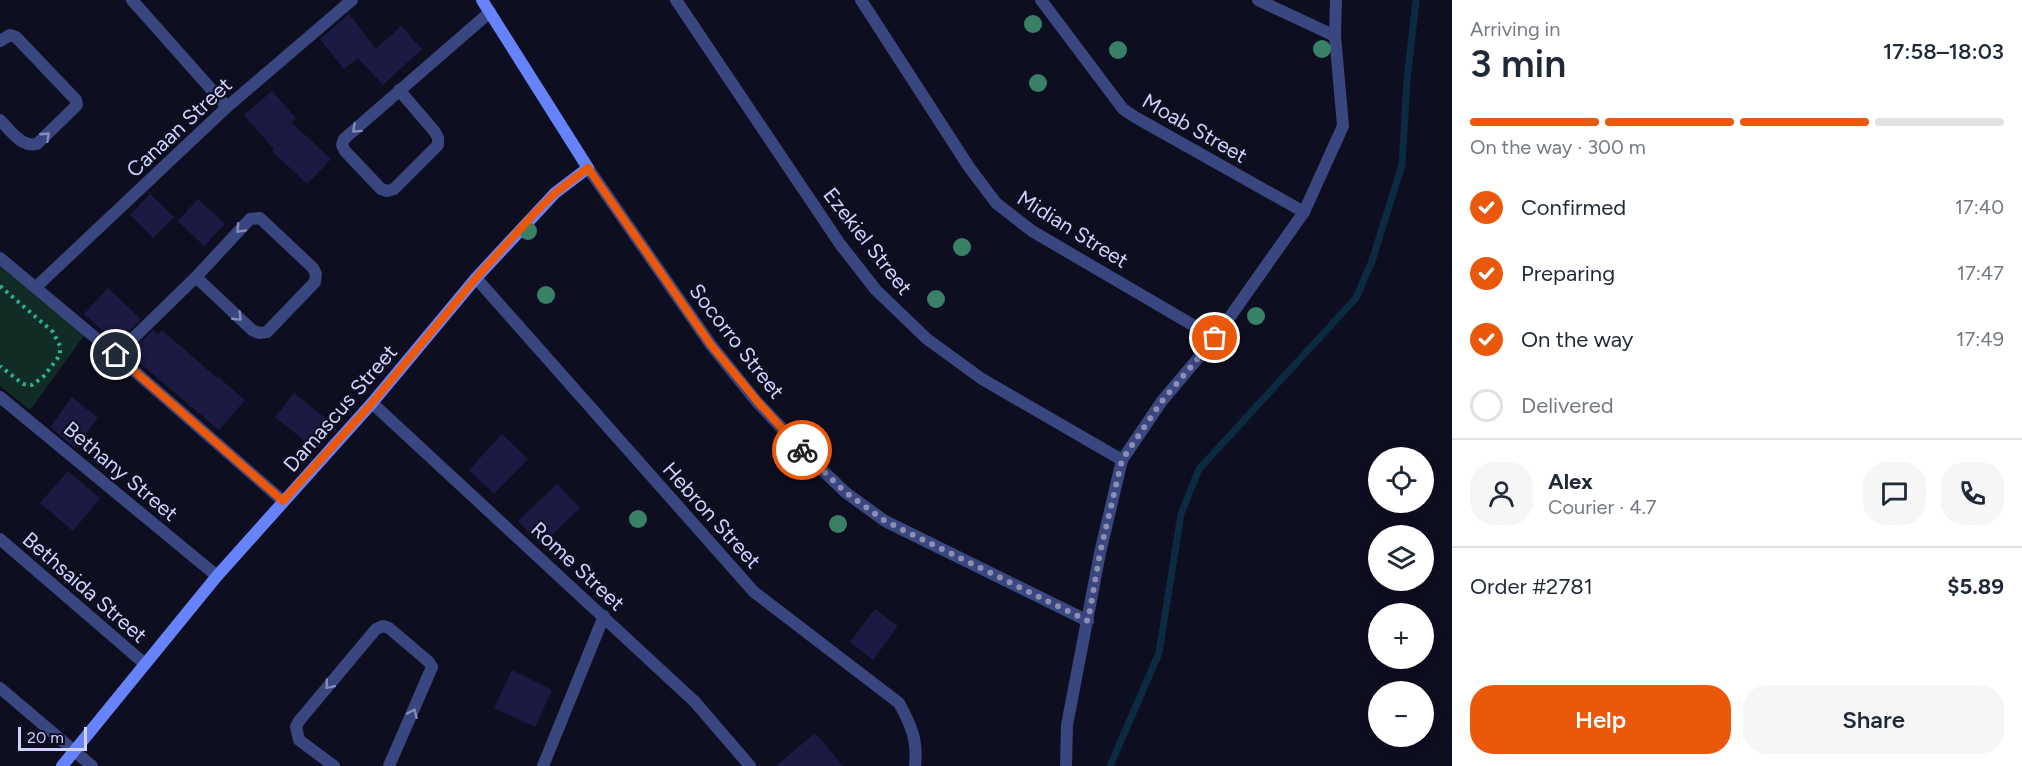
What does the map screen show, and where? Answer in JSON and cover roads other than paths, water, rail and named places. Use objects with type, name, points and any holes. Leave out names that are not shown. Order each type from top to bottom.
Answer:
[{"type":"street","points":[[132,0],[227,107]]},
{"type":"street","name":"Canaan Street","points":[[36,287],[227,107],[352,0]]},
{"type":"street","name":"Socorro Street","points":[[482,0],[588,168],[711,345],[758,402],[810,459],[845,492],[885,521],[1088,621]]},
{"type":"street","name":"Ezekiel Street","points":[[676,0],[840,244],[876,290],[927,339],[982,380],[1122,460]]},
{"type":"street","name":"Midian Street","points":[[861,0],[969,167],[996,203],[1032,231],[1215,338]]},
{"type":"street","name":"Moab Street","points":[[1041,0],[1123,109],[1304,213]]},
{"type":"street","points":[[1258,0],[1335,36]]},
{"type":"street","points":[[1066,766],[1067,725],[1100,553],[1122,460],[1162,401],[1215,338],[1304,213],[1343,126],[1335,36],[1335,0]]},
{"type":"street","points":[[399,90],[435,132],[438,145],[394,189],[387,191],[381,189],[345,151],[342,145],[344,140],[399,90],[490,12]]},
{"type":"street","points":[[0,41],[10,35],[15,37],[76,100],[77,105],[37,144],[31,146],[0,120]]},
{"type":"street","name":"Damascus Street","points":[[62,766],[217,576],[372,403],[476,278],[555,193],[588,168]]},
{"type":"street","points":[[116,355],[196,277],[250,219],[260,218],[313,268],[316,274],[315,282],[267,332],[258,333],[196,277]]},
{"type":"street","points":[[0,258],[116,355],[283,501]]},
{"type":"street","name":"Hebron Street","points":[[476,278],[754,592],[899,703],[912,727],[915,766]]},
{"type":"street","name":"Bethany Street","points":[[0,397],[217,576]]},
{"type":"street","name":"Rome Street","points":[[372,403],[694,702],[750,766]]},
{"type":"street","name":"Bethsaida Street","points":[[0,539],[145,664]]},
{"type":"street","points":[[543,766],[604,616]]},
{"type":"street","points":[[334,766],[299,740],[296,727],[376,629],[383,626],[389,627],[432,667],[388,766]]},
{"type":"street","points":[[0,688],[92,766]]},
{"type":"waterway","points":[[1110,766],[1159,653],[1181,514],[1199,469],[1356,298],[1372,261],[1402,165],[1407,80],[1416,0]]}]
